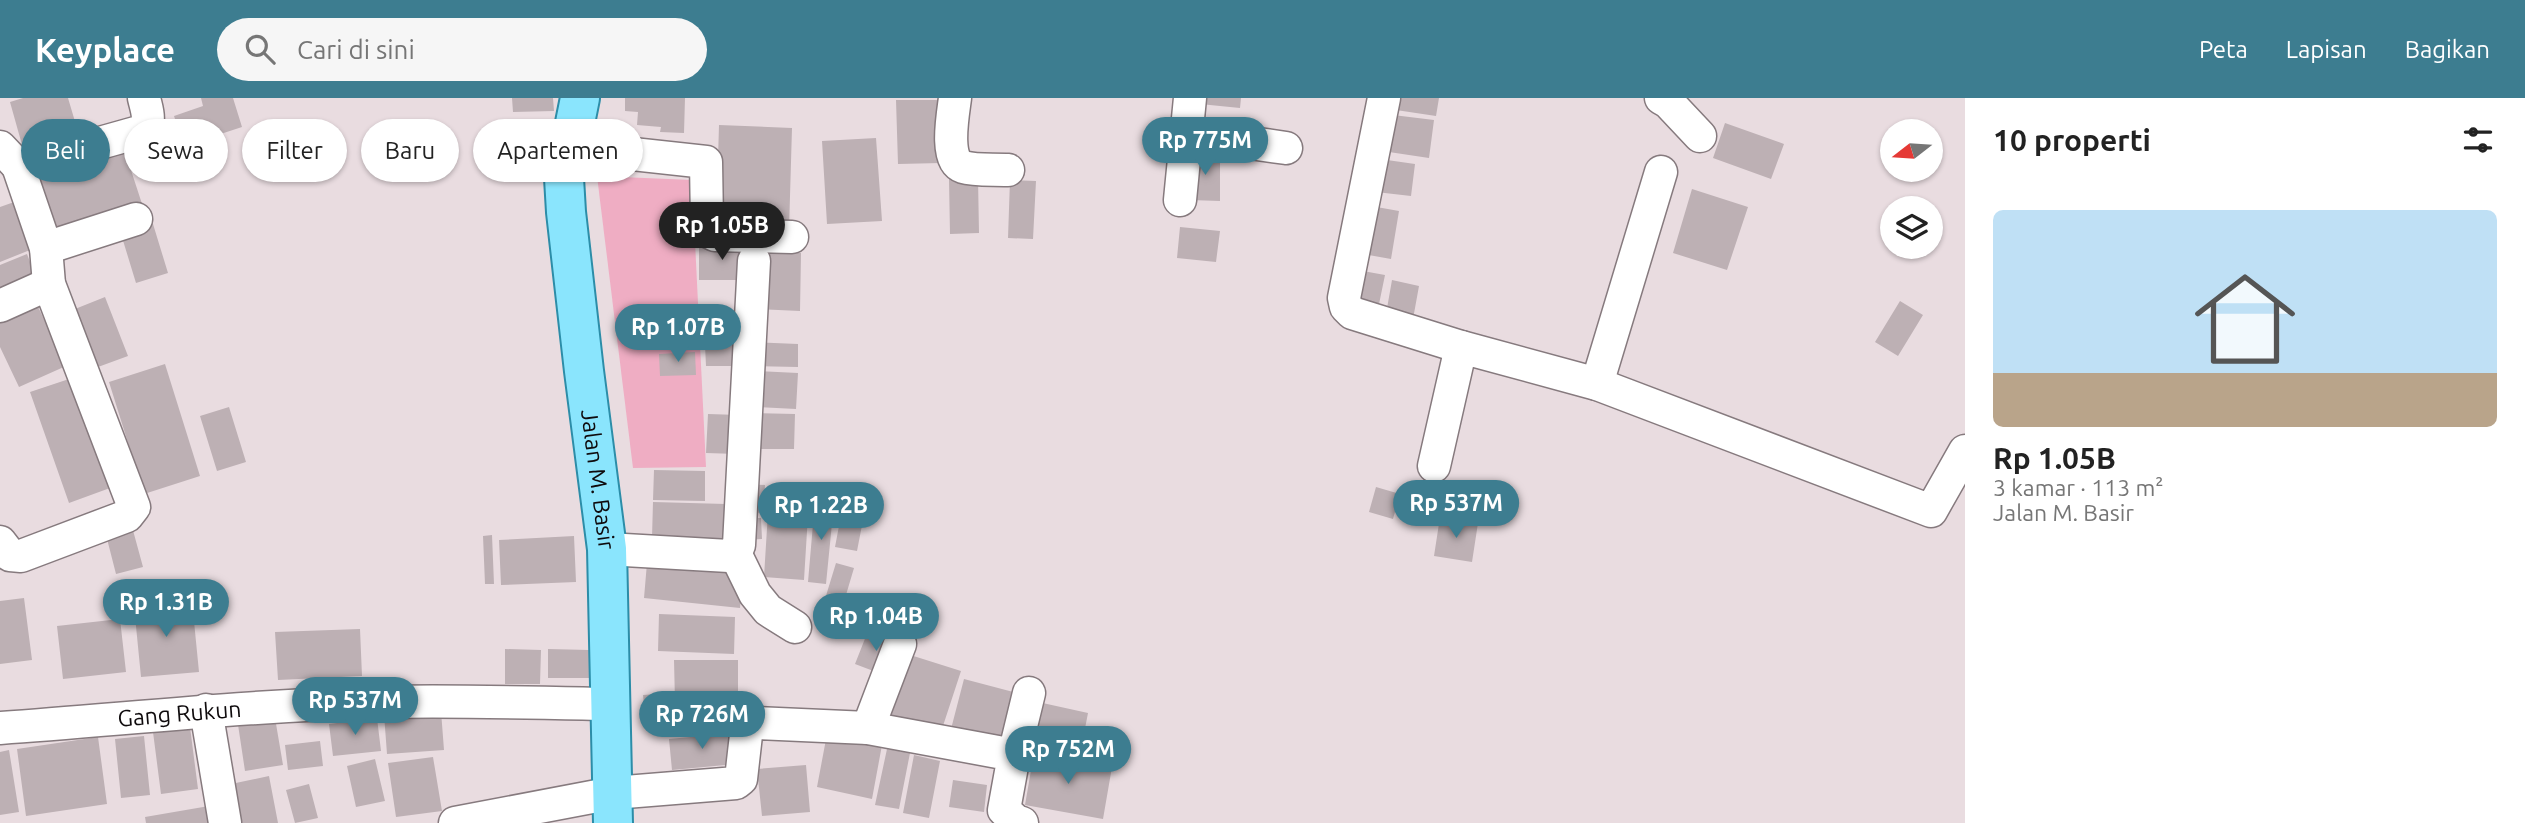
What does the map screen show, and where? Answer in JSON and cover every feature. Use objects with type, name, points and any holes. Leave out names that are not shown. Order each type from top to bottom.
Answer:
[{"type":"main road","name":"Jalan M. Basir","points":[[575,119],[580,98]]},
{"type":"main road","name":"Jalan M. Basir","points":[[564,182],[607,549],[613,808]]},
{"type":"street","points":[[0,542],[10,555],[21,556],[127,516],[134,508],[49,285],[46,248],[9,157],[144,130],[148,120],[144,98]]},
{"type":"street","points":[[955,98],[951,148],[955,162],[961,167],[1008,170]]},
{"type":"street","points":[[1180,200],[1190,98]]},
{"type":"street","points":[[1384,98],[1344,298],[1346,307],[1352,313],[1461,347],[1597,384],[1931,510],[1965,451]]},
{"type":"street","points":[[1661,98],[1700,136]]},
{"type":"street","points":[[1187,134],[1286,148]]},
{"type":"street","points":[[643,155],[706,162],[709,232],[715,235],[792,237]]},
{"type":"street","points":[[1597,384],[1661,172]]},
{"type":"street","points":[[46,248],[136,219]]},
{"type":"street","points":[[754,261],[739,545],[736,553],[755,594],[768,610],[795,626]]},
{"type":"street","points":[[0,306],[49,285]]},
{"type":"street","points":[[1434,466],[1461,347]]},
{"type":"street","points":[[607,549],[729,556],[736,553]]},
{"type":"street","points":[[868,728],[900,644]]},
{"type":"street","points":[[1022,823],[1004,810],[1029,693]]},
{"type":"street","name":"Gang Rukun","points":[[0,728],[142,718],[206,710],[383,701],[610,704]]},
{"type":"street","points":[[206,710],[225,823]]},
{"type":"street","points":[[455,823],[613,808],[736,783],[741,779],[747,726],[758,723],[868,728],[1014,755]]},
{"type":"shaded area","points":[[643,178],[692,180],[706,467],[633,468],[598,182],[643,182]]},
{"type":"building","points":[[23,98],[68,98],[74,119],[21,119],[21,141],[10,102]]},
{"type":"building","points":[[201,98],[233,98],[242,127],[228,132],[228,119],[175,119],[174,116],[203,106]]},
{"type":"building","points":[[512,98],[553,98],[554,111],[513,112]]},
{"type":"building","points":[[625,98],[685,98],[684,133],[660,132],[661,127],[643,126],[643,119],[637,119],[638,112],[625,111]]},
{"type":"building","points":[[1200,98],[1241,98],[1240,108],[1200,104]]},
{"type":"building","points":[[1398,98],[1439,98],[1436,116],[1396,110]]},
{"type":"building","points":[[896,100],[940,100],[941,163],[898,164]]},
{"type":"building","points":[[1393,115],[1434,120],[1429,158],[1389,152]]},
{"type":"building","points":[[1725,123],[1784,144],[1771,179],[1713,158]]},
{"type":"building","points":[[719,125],[792,128],[789,230],[716,227]]},
{"type":"building","points":[[876,138],[882,221],[827,224],[822,141]]},
{"type":"building","points":[[124,148],[124,182],[135,182],[143,207],[49,238],[32,182],[110,182],[110,154]]},
{"type":"building","points":[[1190,154],[1220,154],[1220,201],[1190,200]]},
{"type":"building","points":[[1380,159],[1415,164],[1411,196],[1376,192]]},
{"type":"building","points":[[978,178],[979,233],[950,234],[949,179]]},
{"type":"building","points":[[1010,180],[1036,181],[1033,239],[1008,238]]},
{"type":"building","points":[[1692,189],[1748,207],[1727,270],[1673,253]]},
{"type":"building","points":[[17,201],[35,248],[0,262],[0,207]]},
{"type":"building","points":[[1371,206],[1399,211],[1391,259],[1363,254]]},
{"type":"building","points":[[153,224],[168,273],[136,283],[121,234]]},
{"type":"building","points":[[1180,227],[1220,231],[1216,262],[1177,258]]},
{"type":"building","points":[[744,244],[745,280],[699,280],[699,245]]},
{"type":"building","points":[[761,252],[801,253],[800,311],[759,309]]},
{"type":"building","points":[[27,254],[36,278],[0,292],[0,265]]},
{"type":"building","points":[[1352,269],[1385,275],[1378,309],[1345,303]]},
{"type":"building","points":[[1392,280],[1419,286],[1413,319],[1386,314]]},
{"type":"building","points":[[32,294],[66,366],[19,387],[0,347],[0,309]]},
{"type":"building","points":[[105,297],[128,356],[98,367],[75,309]]},
{"type":"building","points":[[1900,301],[1923,315],[1898,356],[1875,342]]},
{"type":"building","points":[[702,324],[743,324],[743,343],[702,343]]},
{"type":"building","points":[[751,342],[798,344],[798,367],[751,366]]},
{"type":"building","points":[[705,345],[744,345],[743,366],[706,366]]},
{"type":"building","points":[[695,352],[696,375],[660,376],[659,354]]},
{"type":"building","points":[[165,364],[200,476],[144,494],[109,382]]},
{"type":"building","points":[[758,371],[798,373],[796,409],[756,407]]},
{"type":"building","points":[[72,378],[110,488],[69,503],[30,392]]},
{"type":"building","points":[[229,407],[246,462],[217,471],[200,416]]},
{"type":"building","points":[[754,413],[795,414],[794,449],[753,449]]},
{"type":"building","points":[[708,414],[739,415],[737,454],[706,453]]},
{"type":"building","points":[[654,470],[705,471],[705,501],[653,500]]},
{"type":"building","points":[[745,484],[765,485],[763,513],[744,512]]},
{"type":"building","points":[[1376,487],[1400,494],[1393,519],[1369,512]]},
{"type":"building","points":[[769,496],[809,499],[804,580],[764,577]]},
{"type":"building","points":[[815,501],[834,503],[826,584],[808,582]]},
{"type":"building","points":[[653,502],[726,504],[725,540],[652,538]]},
{"type":"building","points":[[842,510],[864,515],[857,551],[835,547]]},
{"type":"building","points":[[1440,517],[1478,523],[1472,562],[1434,556]]},
{"type":"building","points":[[743,518],[761,518],[762,539],[744,540]]},
{"type":"building","points":[[131,523],[143,567],[116,574],[105,531]]},
{"type":"building","points":[[492,535],[494,584],[485,584],[483,536]]},
{"type":"building","points":[[574,536],[576,582],[501,585],[499,540]]},
{"type":"building","points":[[647,563],[743,572],[740,608],[644,598]]},
{"type":"building","points":[[836,563],[854,568],[843,605],[825,599]]},
{"type":"building","points":[[24,598],[32,660],[0,664],[0,601]]},
{"type":"building","points":[[192,601],[199,672],[141,677],[134,606]]},
{"type":"building","points":[[659,614],[735,617],[734,654],[658,651]]},
{"type":"building","points":[[120,619],[126,672],[63,679],[57,626]]},
{"type":"building","points":[[360,629],[362,676],[278,680],[275,632]]},
{"type":"building","points":[[868,631],[897,642],[884,675],[855,664]]},
{"type":"building","points":[[505,649],[541,650],[540,684],[505,684]]},
{"type":"building","points":[[548,649],[589,650],[589,678],[548,678]]},
{"type":"building","points":[[904,653],[961,671],[941,732],[884,714]]},
{"type":"building","points":[[674,660],[738,660],[738,702],[675,702]]},
{"type":"building","points":[[964,679],[1021,694],[1009,744],[951,729]]},
{"type":"building","points":[[670,693],[672,712],[645,714],[643,695]]},
{"type":"building","points":[[1038,702],[1088,713],[1081,749],[1031,738]]},
{"type":"building","points":[[730,704],[732,729],[678,733],[676,707]]},
{"type":"building","points":[[441,711],[444,750],[387,754],[384,714]]},
{"type":"building","points":[[274,712],[283,765],[245,771],[237,718]]},
{"type":"building","points":[[377,718],[381,751],[333,756],[329,724]]},
{"type":"building","points":[[190,727],[198,789],[161,794],[153,732]]},
{"type":"building","points":[[733,733],[736,764],[672,770],[669,739]]},
{"type":"building","points":[[827,734],[882,745],[872,799],[817,787]]},
{"type":"building","points":[[144,736],[150,795],[121,798],[115,739]]},
{"type":"building","points":[[98,737],[107,804],[26,816],[17,749]]},
{"type":"building","points":[[320,741],[323,766],[288,770],[285,745]]},
{"type":"building","points":[[887,749],[910,753],[899,809],[875,805]]},
{"type":"building","points":[[9,750],[19,812],[0,815],[0,752]]},
{"type":"building","points":[[1034,753],[1112,767],[1103,819],[1025,805]]},
{"type":"building","points":[[914,755],[940,761],[929,818],[903,813]]},
{"type":"building","points":[[433,757],[442,811],[396,817],[388,763]]},
{"type":"building","points":[[375,759],[385,801],[356,807],[347,766]]},
{"type":"building","points":[[806,765],[810,812],[762,816],[757,769]]},
{"type":"building","points":[[269,776],[278,823],[239,823],[231,784]]},
{"type":"building","points":[[953,780],[987,785],[984,812],[949,807]]},
{"type":"building","points":[[309,784],[318,818],[295,823],[286,790]]},
{"type":"building","points":[[209,806],[212,823],[146,823],[145,817]]}]
